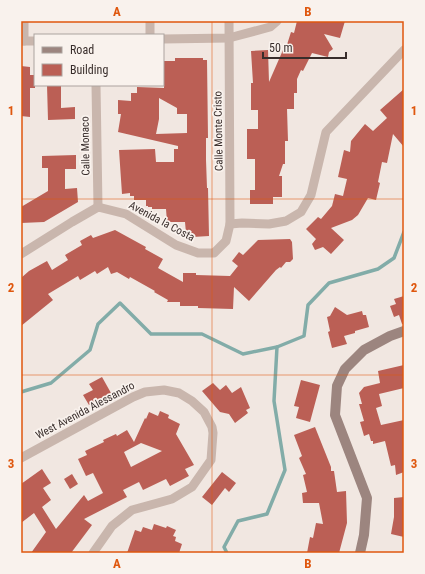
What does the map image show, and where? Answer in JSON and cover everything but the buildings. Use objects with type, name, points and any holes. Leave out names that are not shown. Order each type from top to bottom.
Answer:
[{"type":"street","points":[[24,21],[23,41],[34,41]]},
{"type":"street","points":[[150,21],[150,34]]},
{"type":"street","name":"Calle Monte Cristo","points":[[229,21],[230,224]]},
{"type":"street","points":[[164,39],[229,38],[270,27],[277,21]]},
{"type":"street","points":[[230,224],[269,224],[286,221],[302,212],[311,195],[326,132],[404,50]]},
{"type":"street","name":"Calle Monaco","points":[[96,86],[98,208]]},
{"type":"street","points":[[21,254],[72,222],[98,208]]},
{"type":"street","name":"Avenida la Costa","points":[[98,208],[126,214],[176,245],[198,253],[214,253],[226,241],[230,224]]},
{"type":"street","points":[[360,553],[364,535],[368,498],[336,415],[337,386],[344,369],[364,350],[390,336],[404,331]]},
{"type":"street","name":"West Avenida Alessandro","points":[[21,458],[133,397],[145,392],[159,390],[179,393],[204,412],[210,422],[213,433],[211,460],[192,487],[172,499],[132,510],[112,526],[93,553]]},
{"type":"waterway","points":[[227,553],[224,547],[238,521],[267,514],[285,470],[274,401],[277,347],[304,336],[308,305],[329,283],[378,269],[394,258],[404,232]]},
{"type":"waterway","points":[[21,392],[51,383],[90,350],[98,324],[120,303],[151,334],[202,334],[243,354],[277,347]]}]
